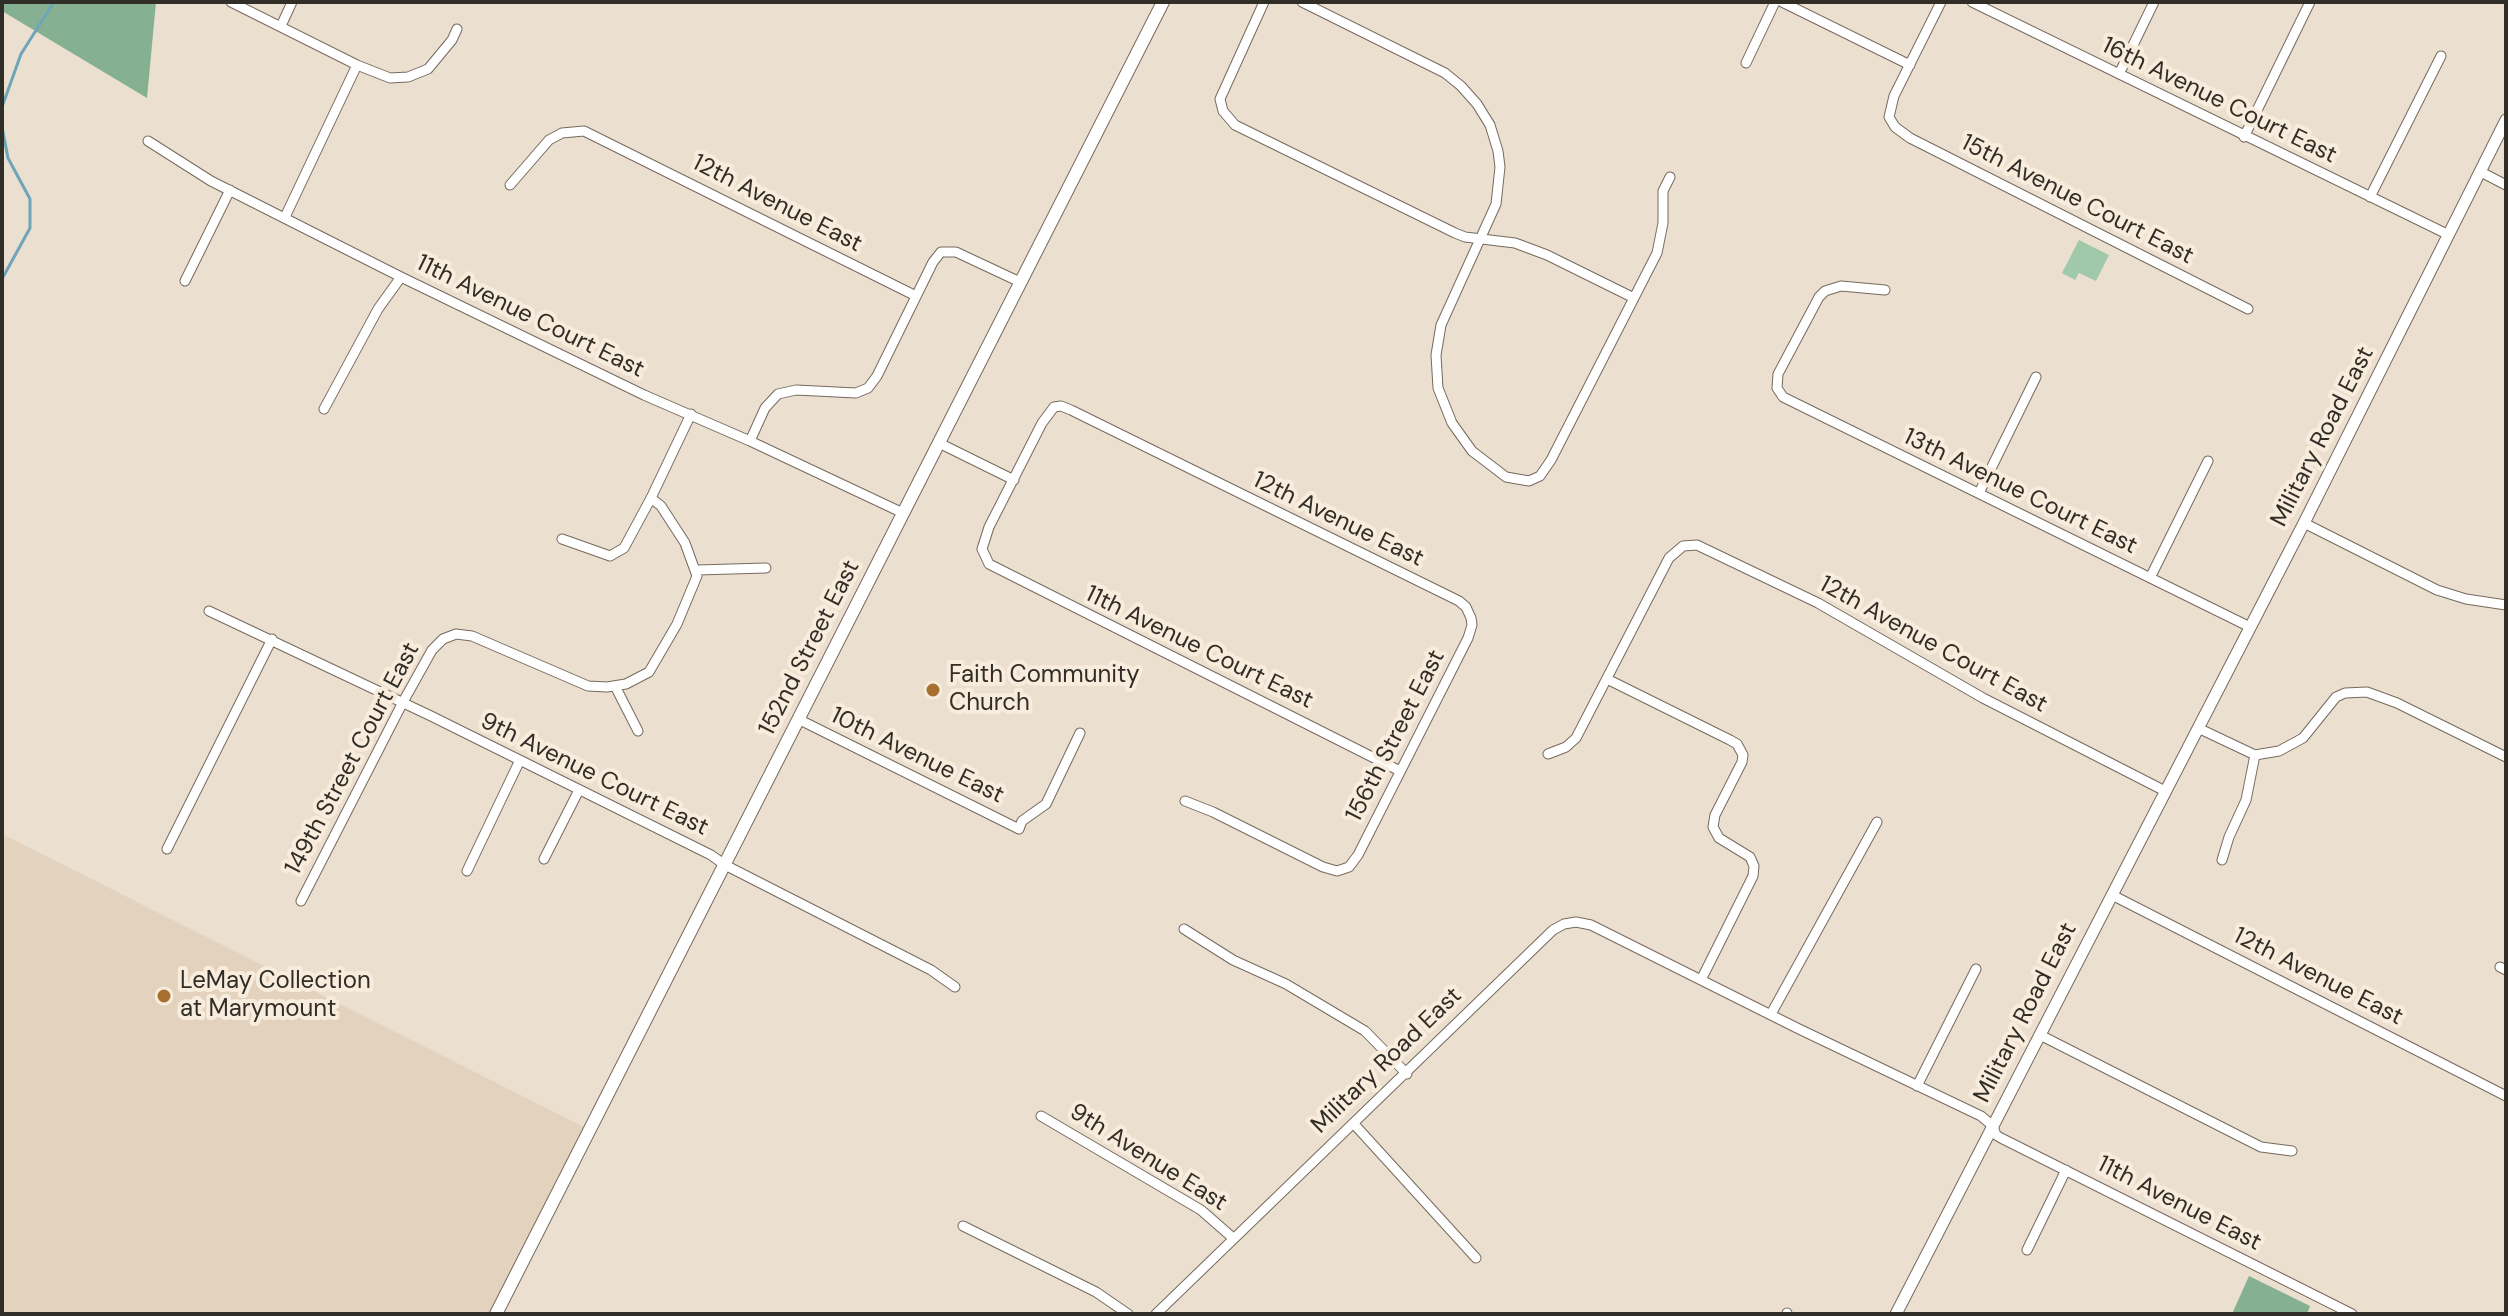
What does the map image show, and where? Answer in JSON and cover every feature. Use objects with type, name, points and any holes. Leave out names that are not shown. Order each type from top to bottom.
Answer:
[{"type":"main road","name":"152nd Street East","points":[[496,1314],[1163,2]]},
{"type":"street","points":[[231,2],[357,65],[390,78],[415,75],[436,61],[457,29]]},
{"type":"street","points":[[281,26],[292,2]]},
{"type":"street","points":[[1264,2],[1221,94],[1220,106],[1227,118],[1248,132],[1455,233],[1515,243],[1547,255],[1634,298]]},
{"type":"street","points":[[1302,2],[1445,73],[1477,104],[1494,136],[1500,167],[1496,204],[1453,294],[1441,325],[1436,355],[1438,388],[1452,423],[1472,451],[1506,477],[1529,481],[1540,476],[1551,460],[1657,253],[1663,223],[1663,191],[1670,177]]},
{"type":"street","points":[[1746,63],[1775,2]]},
{"type":"street","points":[[1782,2],[1910,65],[1941,2]]},
{"type":"street","name":"16th Avenue Court East","points":[[1972,2],[2449,235]]},
{"type":"street","points":[[2119,74],[2154,2]]},
{"type":"street","points":[[2244,137],[2310,2]]},
{"type":"street","points":[[2370,197],[2441,56]]},
{"type":"street","points":[[285,217],[357,65]]},
{"type":"street","name":"15th Avenue Court East","points":[[1910,65],[1890,109],[1891,122],[1910,138],[2248,309]]},
{"type":"street","name":"Military Road East","points":[[1156,1314],[1553,930],[1564,924],[1576,922],[1591,925],[1981,1116],[1993,1126],[2304,523],[2506,120]]},
{"type":"street","name":"12th Avenue East","points":[[510,185],[549,140],[562,133],[584,131],[916,296]]},
{"type":"street","name":"11th Avenue Court East","points":[[148,141],[163,153],[230,190],[401,277],[630,388],[903,513]]},
{"type":"street","points":[[2481,172],[2506,185]]},
{"type":"street","points":[[185,281],[230,190]]},
{"type":"street","points":[[750,441],[765,408],[778,394],[796,390],[856,393],[868,388],[941,252],[950,250],[1020,282]]},
{"type":"street","points":[[324,409],[378,309],[401,277]]},
{"type":"street","name":"13th Avenue Court East","points":[[1885,290],[1841,286],[1825,291],[1819,297],[1782,364],[1777,388],[1790,401],[2250,627]]},
{"type":"street","points":[[1979,493],[2036,377]]},
{"type":"street","name":"12th Avenue East","points":[[1014,480],[1042,423],[1056,406],[1071,410],[1459,601],[1470,613]]},
{"type":"street","points":[[562,539],[610,556],[624,548],[691,414]]},
{"type":"street","points":[[939,443],[1014,480]]},
{"type":"street","points":[[2150,578],[2208,461]]},
{"type":"street","name":"11th Avenue Court East","points":[[1014,480],[982,549],[984,557],[996,569],[1400,771]]},
{"type":"street","points":[[638,731],[615,686],[634,682],[649,672],[691,596],[697,570],[674,525],[661,506],[651,498]]},
{"type":"street","points":[[2304,523],[2437,590],[2466,599],[2506,605]]},
{"type":"street","name":"12th Avenue Court East","points":[[1607,679],[1669,558],[1678,549],[1697,545],[1818,603],[1983,698],[2165,791]]},
{"type":"street","points":[[697,570],[766,568]]},
{"type":"street","name":"9th Avenue Court East","points":[[209,611],[403,702],[711,855],[931,970],[955,987]]},
{"type":"street","name":"156th Street East","points":[[1185,801],[1323,867],[1342,870],[1349,867],[1358,855],[1468,638],[1472,625],[1470,613]]},
{"type":"street","name":"149th Street Court East","points":[[301,901],[403,702],[432,650],[443,639],[456,634],[472,636],[581,684],[615,686]]},
{"type":"street","points":[[167,849],[272,639]]},
{"type":"street","points":[[1548,754],[1566,747],[1576,738],[1607,679],[1737,744],[1743,755],[1742,762],[1715,815],[1713,827],[1719,838],[1753,861],[1753,876],[1701,980]]},
{"type":"street","points":[[2198,728],[2255,755],[2279,751],[2292,745],[2314,727],[2336,697],[2356,692],[2377,694],[2506,757]]},
{"type":"street","name":"10th Avenue East","points":[[798,719],[1019,829],[1022,821],[1046,804],[1080,733]]},
{"type":"street","points":[[2222,860],[2246,800],[2255,755]]},
{"type":"street","points":[[467,871],[520,760]]},
{"type":"street","points":[[544,859],[579,790]]},
{"type":"street","points":[[1771,1014],[1877,822]]},
{"type":"street","name":"12th Avenue East","points":[[2112,895],[2506,1096]]},
{"type":"street","points":[[1184,929],[1233,960],[1286,984],[1365,1031],[1407,1074]]},
{"type":"street","points":[[1917,1086],[1976,969]]},
{"type":"street","points":[[2040,1035],[2261,1147],[2292,1151]]},
{"type":"street","name":"9th Avenue East","points":[[1041,1116],[1201,1210],[1233,1238]]},
{"type":"street","points":[[1354,1124],[1476,1258]]},
{"type":"street","points":[[1897,1314],[1993,1126]]},
{"type":"street","name":"11th Avenue East","points":[[1993,1126],[1996,1135],[2001,1138],[2352,1314]]},
{"type":"street","points":[[2027,1250],[2066,1170]]},
{"type":"street","points":[[963,1226],[1096,1292],[1128,1314]]},
{"type":"street","points":[[2327,1314],[2333,1305]]},
{"type":"shaded area","name":"LeMay Collection at Marymount","points":[[2,834],[590,1130],[496,1314],[2,1314]]},
{"type":"green space","points":[[2,2],[156,2],[147,98],[2,11]]},
{"type":"green space","points":[[2079,240],[2109,255],[2096,281],[2079,273],[2075,280],[2062,273]]},
{"type":"green space","points":[[2249,1276],[2310,1306],[2307,1314],[2232,1314]]},
{"type":"waterway","points":[[2,107],[21,54],[54,2]]},
{"type":"waterway","points":[[2,127],[8,158],[30,199],[30,228],[2,279]]},
{"type":"place","name":"Faith Community Church","points":[[933,690]]},
{"type":"place","name":"LeMay Collection at Marymount","points":[[164,996]]}]
